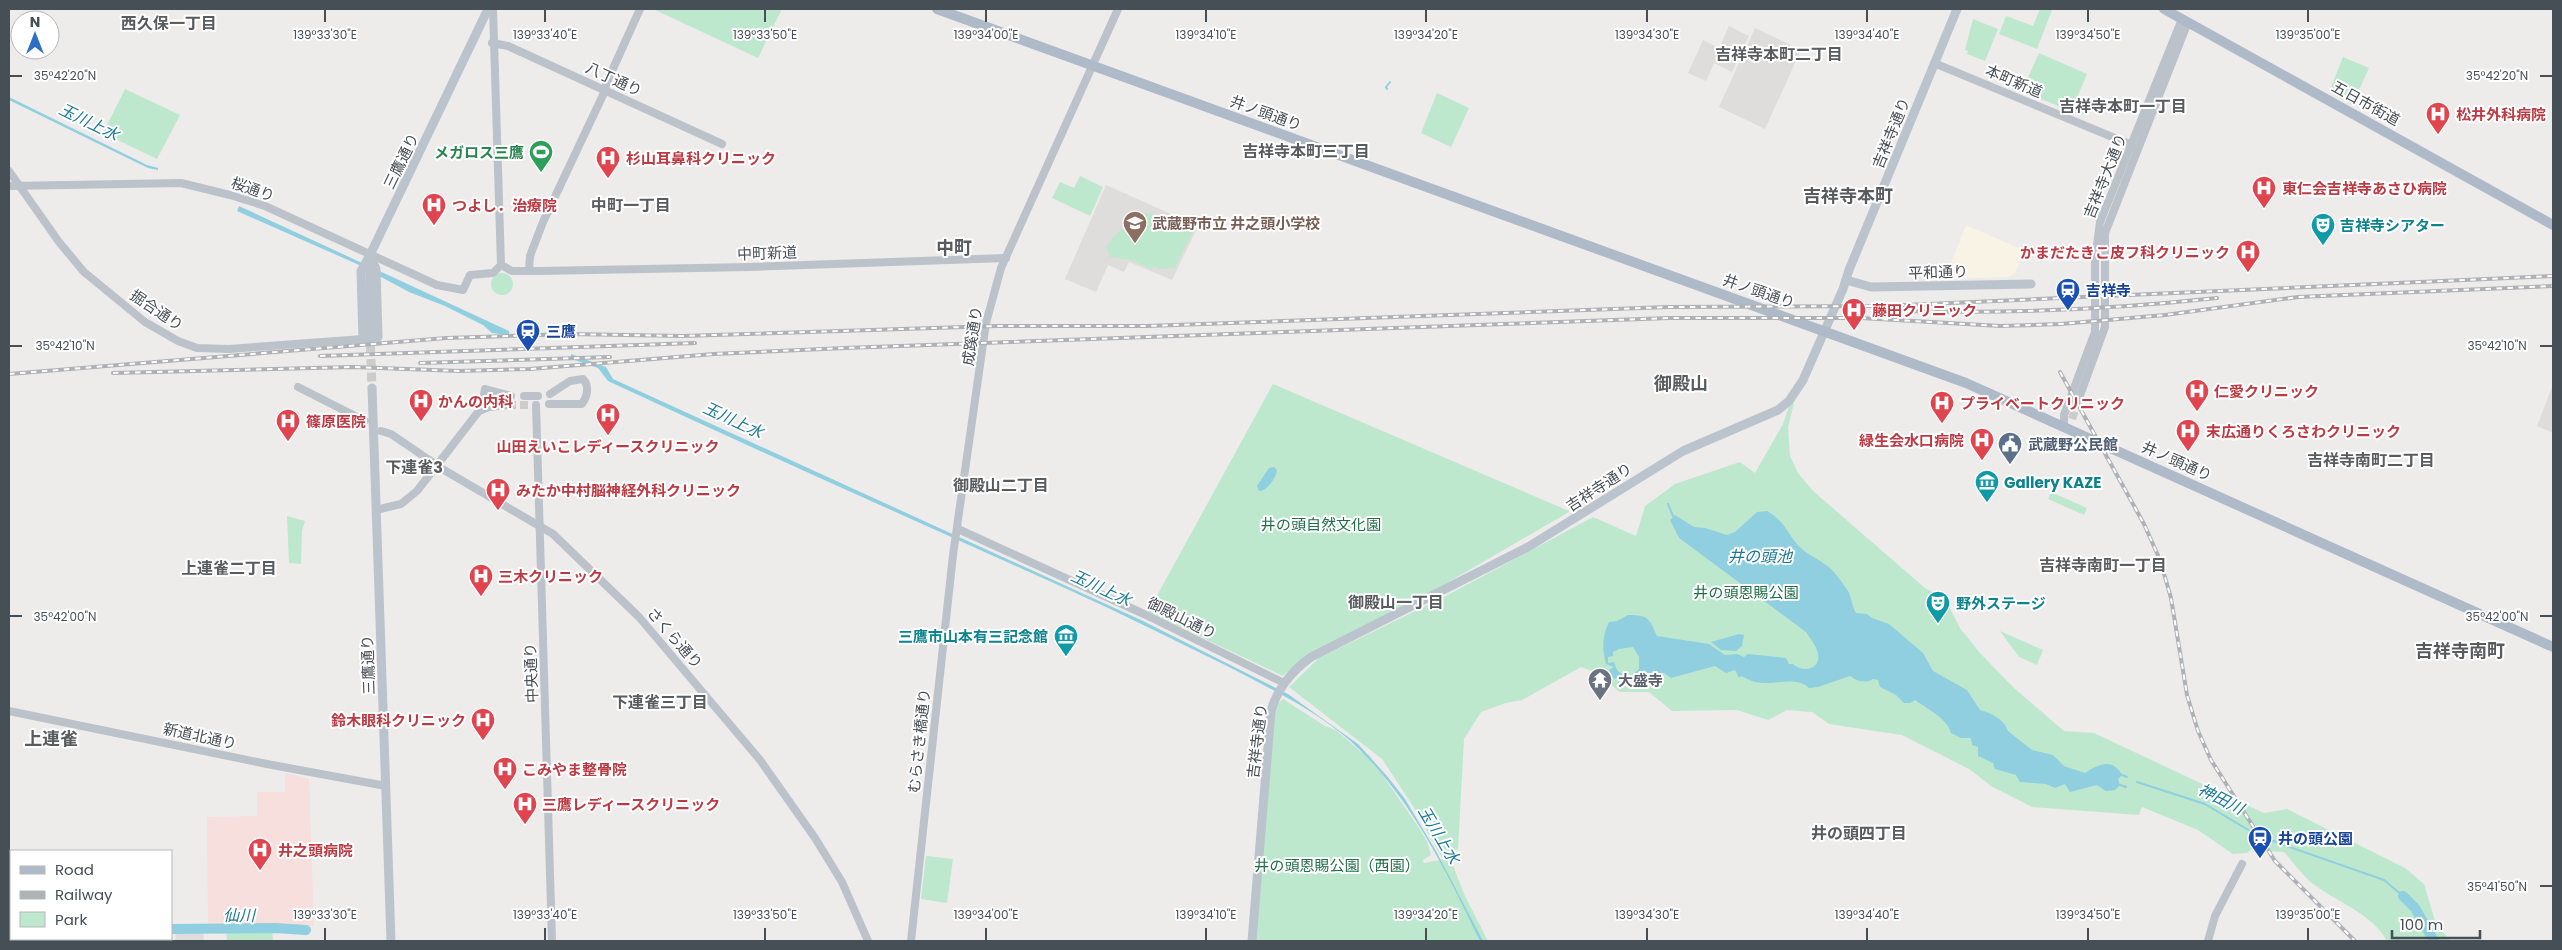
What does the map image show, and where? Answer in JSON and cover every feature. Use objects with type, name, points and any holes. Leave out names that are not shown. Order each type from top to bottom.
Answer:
[{"type":"main road","name":"三鷹通り","points":[[370,332],[370,256],[488,9]]},
{"type":"main road","name":"井ノ頭通り","points":[[938,9],[1824,331],[2068,422],[2553,647]]},
{"type":"main road","name":"吉祥寺通り","points":[[1252,941],[1270,717],[1276,697],[1283,685],[1297,669],[1312,657],[1528,547],[1683,450],[1778,410],[1800,385],[1846,280],[1957,9]]},
{"type":"main road","name":"五日市街道","points":[[2164,9],[2553,225]]},
{"type":"main road","points":[[370,256],[376,269],[378,337],[363,339],[361,271],[370,256]]},
{"type":"main road","name":"平和通り","points":[[1846,280],[1871,287],[2032,284]]},
{"type":"main road","name":"三鷹通り","points":[[372,388],[391,941]]},
{"type":"street","points":[[493,9],[492,43],[501,265]]},
{"type":"street","points":[[529,271],[530,256],[541,228],[606,90],[607,82],[640,9]]},
{"type":"street","points":[[1094,65],[1118,9]]},
{"type":"street","name":"吉祥寺大通り","points":[[2079,398],[2105,326],[2105,233],[2135,147],[2185,20]]},
{"type":"street","name":"八丁通り","points":[[492,43],[508,46],[722,144]]},
{"type":"street","name":"本町新道","points":[[1934,64],[2135,147]]},
{"type":"street","name":"成蹊通り","points":[[956,544],[986,323],[996,285],[1006,258],[1094,65]]},
{"type":"street","name":"吉祥寺大通り","points":[[2068,422],[2064,415],[2096,327],[2095,260],[2098,230],[2135,147]]},
{"type":"street","name":"掘合通り","points":[[9,171],[59,242],[84,272],[145,322],[178,341],[197,348],[229,349],[363,339]]},
{"type":"street","name":"桜通り","points":[[9,186],[180,183],[265,206],[437,286],[463,290],[470,275],[488,274],[501,265]]},
{"type":"street","name":"中町新道","points":[[501,265],[512,271],[529,271],[741,267],[1006,258]]},
{"type":"street","points":[[550,394],[574,379],[583,379],[586,382],[586,398],[582,404],[550,404]]},
{"type":"street","points":[[298,387],[365,422]]},
{"type":"street","points":[[376,510],[394,506],[406,500],[417,491],[483,407],[482,392],[487,388],[511,396]]},
{"type":"street","points":[[524,396],[538,396]]},
{"type":"street","points":[[483,407],[508,405]]},
{"type":"street","name":"中央通り","points":[[535,405],[552,941]]},
{"type":"street","name":"さくら通り","points":[[381,432],[391,434],[437,465],[540,525],[567,545],[639,617],[760,760],[815,838],[842,882],[868,941]]},
{"type":"street","name":"御殿山通り","points":[[958,531],[1144,614],[1283,685]]},
{"type":"street","name":"むらさき橋通り","points":[[911,941],[956,544]]},
{"type":"street","name":"新道北通り","points":[[9,711],[267,764],[386,786]]},
{"type":"street","points":[[2208,941],[2215,916],[2242,864]]},
{"type":"shaded area","points":[[1729,26],[1749,36],[1732,72],[1714,63],[1706,81],[1688,73],[1703,40],[1719,48]]},
{"type":"shaded area","points":[[1755,28],[1801,50],[1765,129],[1719,107]]},
{"type":"shaded area","name":"武蔵野市立 井之頭小学校","points":[[1106,185],[1198,226],[1172,280],[1129,262],[1124,272],[1108,265],[1096,292],[1065,279]]},
{"type":"shaded area","points":[[1966,225],[2023,250],[2024,253],[2015,273],[2009,277],[1945,279]]},
{"type":"shaded area","points":[[2553,384],[2553,433],[2537,426]]},
{"type":"shaded area","name":"井之頭病院","points":[[285,773],[309,779],[314,926],[208,927],[207,817],[257,816],[257,792],[285,792]]},
{"type":"shaded area","points":[[203,930],[204,941],[175,941],[176,931]]},
{"type":"green space","points":[[653,9],[782,9],[758,58]]},
{"type":"green space","points":[[2040,9],[2052,10],[2037,49],[1999,34],[2006,16],[2033,26]]},
{"type":"green space","points":[[1973,19],[1998,29],[1985,61],[1967,54],[1968,51],[1965,50]]},
{"type":"green space","points":[[2039,53],[2087,74],[2075,102],[2088,108],[2086,114],[2080,115],[2022,91]]},
{"type":"green space","points":[[2343,57],[2369,68],[2352,105],[2329,92]]},
{"type":"green space","points":[[125,89],[180,115],[157,159],[103,133]]},
{"type":"green space","points":[[1437,93],[1469,108],[1451,147],[1421,133]]},
{"type":"green space","points":[[1080,176],[1103,187],[1090,216],[1052,198],[1060,182],[1074,188]]},
{"type":"green space","points":[[1147,212],[1193,231],[1175,268],[1160,269],[1153,266],[1152,269],[1130,260],[1110,257],[1106,247],[1114,237],[1128,227],[1140,225]]},
{"type":"green space","points":[[502,273],[510,276],[513,284],[510,292],[502,295],[494,292],[491,284],[494,276]]},
{"type":"green space","name":"井の頭自然文化園","points":[[1273,384],[1569,512],[1440,587],[1307,654],[1283,676],[1148,612]]},
{"type":"green space","name":"井の頭恩賜公園","points":[[1794,403],[1788,427],[1790,456],[1798,473],[1813,491],[1925,588],[1945,599],[1960,628],[1979,652],[2014,688],[2064,731],[2094,733],[2264,813],[2287,809],[2405,868],[2424,884],[2435,921],[2450,941],[2387,941],[2365,916],[2312,883],[2284,852],[2261,851],[2256,846],[2247,853],[2233,854],[2198,830],[2142,807],[2139,815],[2032,807],[1991,786],[1969,769],[1902,735],[1829,724],[1812,712],[1787,710],[1768,720],[1737,710],[1672,711],[1649,692],[1620,692],[1595,672],[1581,667],[1522,700],[1506,703],[1481,712],[1464,739],[1458,849],[1442,858],[1413,806],[1382,759],[1289,687],[1319,658],[1444,597],[1593,517],[1636,536],[1645,506],[1675,484],[1740,462],[1755,473],[1783,424],[1790,404]]},
{"type":"green space","points":[[2051,492],[2087,508],[2084,515],[2048,499]]},
{"type":"green space","points":[[287,516],[305,521],[302,531],[301,564],[289,563]]},
{"type":"green space","points":[[2000,631],[2043,650],[2037,665],[2019,657]]},
{"type":"green space","name":"井の頭恩賜公園（西園）","points":[[1283,699],[1325,726],[1336,730],[1360,751],[1369,755],[1427,841],[1431,855],[1423,860],[1424,863],[1450,858],[1465,896],[1488,941],[1255,941],[1274,712],[1275,706]]},
{"type":"green space","points":[[926,856],[953,859],[947,903],[921,899]]},
{"type":"green space","points":[[226,930],[272,930],[273,941],[227,941]]},
{"type":"water","points":[[9,97],[147,165],[158,168],[158,170],[148,168],[9,100]]},
{"type":"water","points":[[239,206],[509,331],[509,335],[492,333],[483,325],[445,306],[409,292],[357,264],[237,211]]},
{"type":"water","points":[[571,354],[606,367],[613,379],[1143,621],[1288,694],[1358,744],[1387,776],[1405,799],[1436,851],[1483,941],[1480,941],[1442,866],[1414,817],[1380,772],[1361,751],[1316,715],[1231,668],[1108,608],[608,381],[598,368],[571,359]]},
{"type":"water","points":[[1274,467],[1277,470],[1273,480],[1265,489],[1259,491],[1257,486],[1269,468]]},
{"type":"water","name":"井の頭池","points":[[1767,511],[1774,515],[1803,550],[1831,569],[1848,591],[1856,613],[1867,614],[1872,618],[1889,624],[1923,653],[1933,671],[1967,690],[1980,710],[2000,720],[2008,731],[2032,750],[2053,755],[2064,766],[2085,773],[2100,765],[2109,764],[2118,769],[2122,775],[2118,779],[2120,785],[2115,790],[2106,791],[2097,785],[2070,792],[2065,784],[2055,788],[2046,784],[2020,782],[2016,775],[1995,769],[1993,763],[1978,756],[1978,747],[1972,745],[1971,738],[1961,738],[1951,733],[1946,723],[1936,714],[1915,700],[1910,703],[1904,703],[1896,695],[1880,687],[1878,680],[1861,681],[1850,676],[1818,687],[1809,688],[1804,684],[1791,681],[1756,682],[1741,676],[1739,678],[1735,670],[1726,673],[1715,666],[1671,678],[1664,673],[1630,682],[1618,677],[1614,679],[1609,670],[1614,667],[1606,664],[1603,647],[1604,637],[1609,622],[1617,621],[1628,615],[1641,616],[1648,619],[1657,636],[1709,644],[1725,655],[1737,654],[1744,657],[1748,654],[1786,658],[1789,664],[1806,669],[1817,664],[1817,651],[1806,632],[1679,538],[1670,520],[1675,515],[1694,527],[1705,528],[1727,535],[1735,532],[1757,512]],"holes":[[[1633,647],[1639,657],[1639,669],[1631,676],[1624,675],[1616,669],[1614,662],[1608,663],[1608,657],[1613,656],[1613,652],[1619,649]]]},
{"type":"water","points":[[1739,634],[1744,635],[1742,646],[1736,651],[1721,650],[1711,642]]},
{"type":"waterway","points":[[1387,89],[1386,87],[1390,82]]},
{"type":"waterway","points":[[1668,504],[1673,516]]},
{"type":"waterway","points":[[2122,775],[2127,777]]},
{"type":"waterway","name":"神田川","points":[[2137,782],[2205,804],[2255,834],[2384,880],[2403,896]]},
{"type":"waterway","points":[[2120,785],[2126,787]]},
{"type":"waterway","name":"神田川","points":[[2403,896],[2415,908],[2434,941]]},
{"type":"waterway","name":"仙川","points":[[172,929],[275,928],[306,930]]},
{"type":"tunnel","points":[[370,332],[372,388]]},
{"type":"tunnel","points":[[2072,419],[2079,398]]},
{"type":"tunnel","points":[[508,405],[529,405]]},
{"type":"railway","points":[[9,374],[446,338],[569,334],[683,336],[996,326],[1147,326],[1669,307],[1884,306],[2553,276]]},
{"type":"railway","points":[[113,373],[353,367],[459,371],[530,369],[714,354],[845,348],[1669,318],[1861,318],[2000,326],[2061,324],[2165,315],[2298,297],[2553,286]]},
{"type":"railway","points":[[1907,311],[2062,310],[2217,298]]},
{"type":"railway","points":[[320,356],[695,343]]},
{"type":"railway","points":[[420,363],[610,357]]},
{"type":"railway","points":[[2060,372],[2144,524],[2160,560],[2171,598],[2187,695],[2198,731],[2211,760],[2275,861],[2355,941]]},
{"type":"place","name":"松井外科病院","points":[[2438,135]]},
{"type":"place","name":"メガロス三鷹","points":[[541,173]]},
{"type":"place","name":"杉山耳鼻科クリニック","points":[[608,179]]},
{"type":"place","name":"東仁会吉祥寺あさひ病院","points":[[2264,209]]},
{"type":"place","name":"つよし．治療院","points":[[434,226]]},
{"type":"place","name":"武蔵野市立 井之頭小学校","points":[[1135,244]]},
{"type":"place","name":"吉祥寺シアター","points":[[2323,246]]},
{"type":"place","name":"かまだたきこ皮フ科クリニック","points":[[2248,273]]},
{"type":"place","name":"吉祥寺","points":[[2068,311]]},
{"type":"place","name":"藤田クリニック","points":[[1854,331]]},
{"type":"place","name":"三鷹","points":[[528,352]]},
{"type":"place","name":"仁愛クリニック","points":[[2197,412]]},
{"type":"place","name":"かんの内科","points":[[421,422]]},
{"type":"place","name":"プライベートクリニック","points":[[1942,424]]},
{"type":"place","name":"山田えいこレディースクリニック","points":[[608,436]]},
{"type":"place","name":"篠原医院","points":[[288,442]]},
{"type":"place","name":"末広通りくろさわクリニック","points":[[2188,452]]},
{"type":"place","name":"緑生会水口病院","points":[[1982,461]]},
{"type":"place","name":"武蔵野公民館","points":[[2010,465]]},
{"type":"place","name":"Gallery KAZE","points":[[1987,503]]},
{"type":"place","name":"みたか中村脳神経外科クリニック","points":[[498,511]]},
{"type":"place","name":"三木クリニック","points":[[481,597]]},
{"type":"place","name":"野外ステージ","points":[[1938,624]]},
{"type":"place","name":"三鷹市山本有三記念館","points":[[1066,657]]},
{"type":"place","name":"大盛寺","points":[[1600,701]]},
{"type":"place","name":"鈴木眼科クリニック","points":[[483,741]]},
{"type":"place","name":"こみやま整骨院","points":[[505,790]]},
{"type":"place","name":"三鷹レディースクリニック","points":[[525,825]]},
{"type":"place","name":"井の頭公園","points":[[2260,859]]},
{"type":"place","name":"井之頭病院","points":[[260,871]]},
{"type":"district","name":"西久保一丁目","points":[[169,23]]},
{"type":"district","name":"吉祥寺本町二丁目","points":[[1779,54]]},
{"type":"district","name":"吉祥寺本町一丁目","points":[[2123,106]]},
{"type":"district","name":"吉祥寺本町三丁目","points":[[1306,151]]},
{"type":"district","name":"吉祥寺本町","points":[[1848,195]]},
{"type":"district","name":"中町一丁目","points":[[631,205]]},
{"type":"district","name":"中町","points":[[954,247]]},
{"type":"district","name":"御殿山","points":[[1681,383]]},
{"type":"district","name":"吉祥寺南町二丁目","points":[[2371,460]]},
{"type":"district","name":"下連雀3","points":[[414,467]]},
{"type":"district","name":"御殿山二丁目","points":[[1001,485]]},
{"type":"district","name":"吉祥寺南町一丁目","points":[[2103,565]]},
{"type":"district","name":"上連雀二丁目","points":[[229,568]]},
{"type":"district","name":"御殿山一丁目","points":[[1396,602]]},
{"type":"district","name":"吉祥寺南町","points":[[2460,650]]},
{"type":"district","name":"下連雀三丁目","points":[[660,702]]},
{"type":"district","name":"上連雀","points":[[51,738]]},
{"type":"district","name":"井の頭四丁目","points":[[1859,833]]},
{"type":"water label","name":"玉川上水","points":[[89,122]]},
{"type":"water label","name":"玉川上水","points":[[733,420]]},
{"type":"water label","name":"玉川上水","points":[[1101,588]]},
{"type":"water label","name":"玉川上水","points":[[1439,835]]}]
